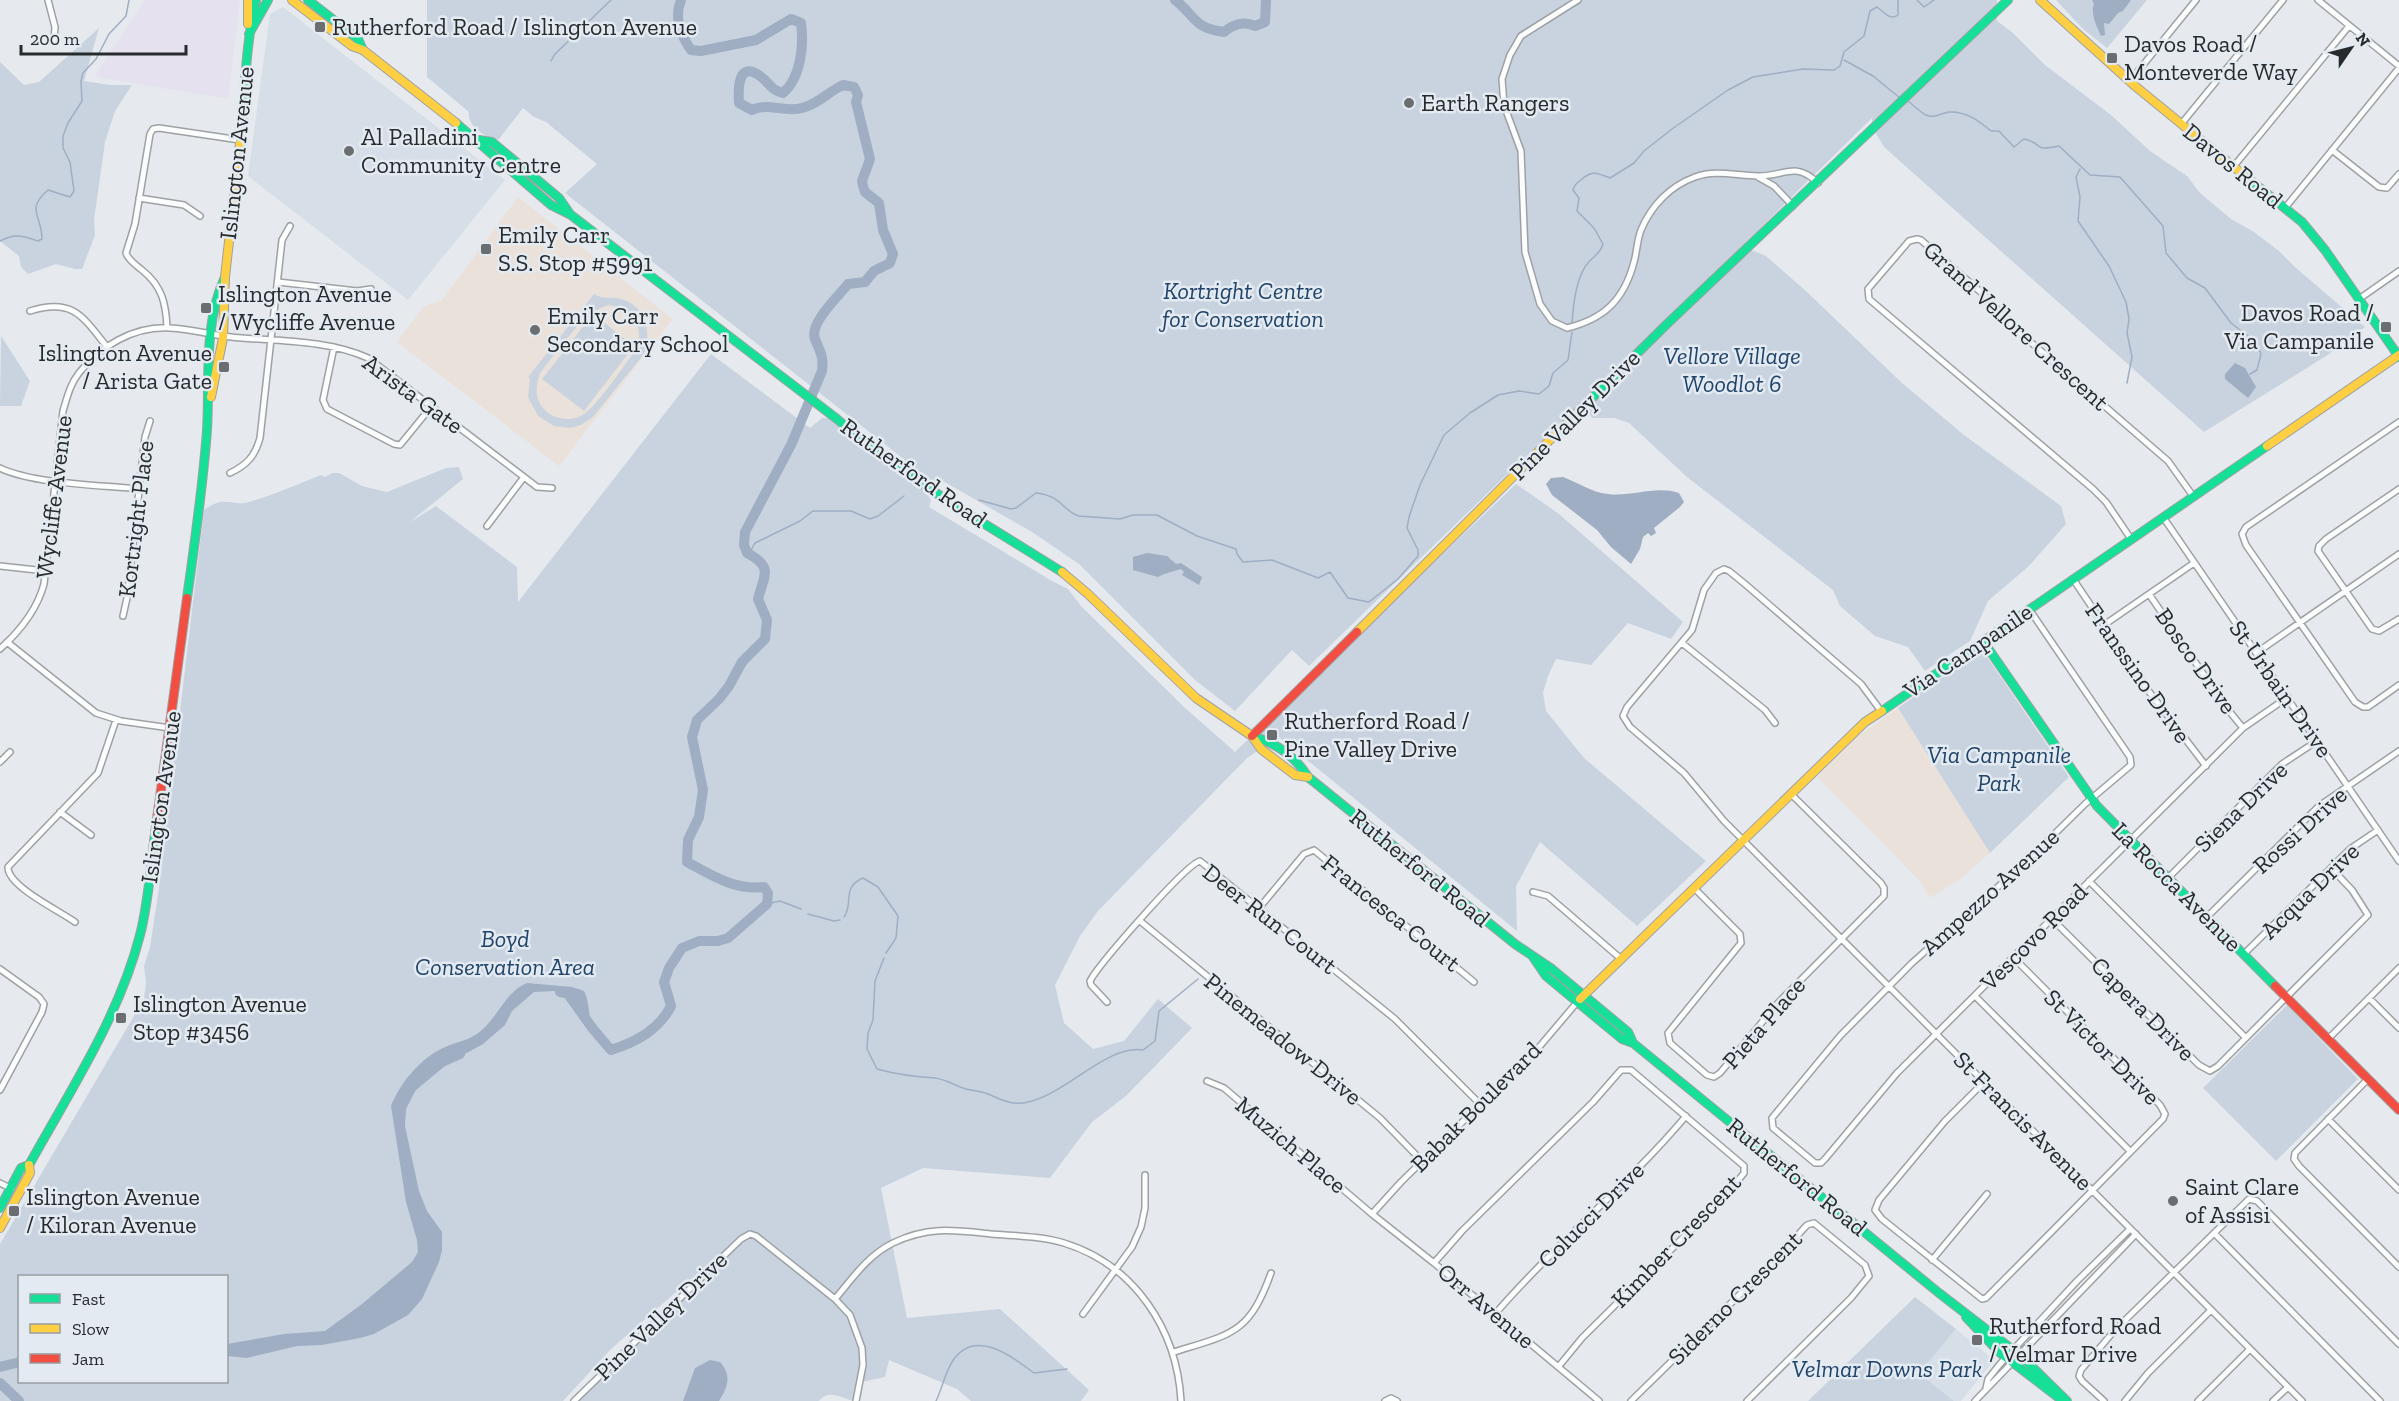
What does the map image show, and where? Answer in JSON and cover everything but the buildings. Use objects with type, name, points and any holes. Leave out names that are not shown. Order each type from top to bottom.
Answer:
[{"type":"main road","name":"Islington Avenue","points":[[208,403],[217,377],[226,298],[225,277],[247,76],[248,0]]},
{"type":"main road","name":"Islington Avenue","points":[[248,32],[256,0]]},
{"type":"main road","points":[[248,32],[255,26],[260,10],[268,0]]},
{"type":"main road","name":"Rutherford Road","points":[[292,0],[352,46],[363,50],[479,140],[487,151],[551,205],[571,215],[837,419],[884,458],[954,505],[1059,570],[1088,594],[1196,698],[1252,736],[1268,740],[1301,764],[1308,777],[1533,957],[1552,969],[1580,999],[1628,1032],[1634,1043],[1962,1311],[1986,1327],[2048,1378],[2065,1401]]},
{"type":"main road","name":"Rutherford Road","points":[[308,0],[358,39],[363,50]]},
{"type":"main road","name":"Pine Valley Drive","points":[[1252,736],[1667,324],[2008,0]]},
{"type":"main road","name":"Davos Road","points":[[2040,0],[2076,35],[2285,208],[2313,234],[2399,356]]},
{"type":"main road","name":"Islington Avenue","points":[[0,1228],[30,1173],[29,1165],[103,1032],[135,954],[148,894],[193,556],[208,403],[207,376],[216,296],[225,277]]},
{"type":"main road","name":"Via Campanile","points":[[1580,999],[1852,733],[2399,356]]},
{"type":"main road","name":"La Rocca Avenue","points":[[1983,641],[2091,799],[2399,1110]]},
{"type":"main road","name":"Rutherford Road","points":[[1252,736],[1261,749],[1295,775],[1308,777]]},
{"type":"main road","name":"Islington Avenue","points":[[0,1208],[21,1168],[29,1165]]},
{"type":"main road","name":"Rutherford Road","points":[[1962,1311],[1979,1334],[2065,1401]]},
{"type":"street","points":[[48,0],[55,27],[54,41]]},
{"type":"street","points":[[1578,0],[1521,36],[1510,55],[1502,79],[1504,105],[1521,151],[1525,252],[1540,304],[1552,321],[1567,328],[1587,323],[1599,317],[1615,302],[1626,285],[1634,262],[1640,232],[1662,196],[1696,176],[1728,173],[1756,176],[1790,170],[1807,172],[1818,183]]},
{"type":"street","points":[[2130,81],[2196,0]]},
{"type":"street","points":[[2182,123],[2283,0]]},
{"type":"street","points":[[2285,208],[2399,67],[2318,0]]},
{"type":"street","points":[[2234,166],[2349,26]]},
{"type":"street","points":[[167,328],[165,302],[159,287],[150,276],[127,257],[126,253],[135,224],[150,134],[153,129],[159,128],[240,140]]},
{"type":"street","points":[[2332,150],[2379,188],[2386,188],[2399,174]]},
{"type":"street","points":[[1774,186],[1781,173]]},
{"type":"street","points":[[1756,176],[1774,186],[1793,206]]},
{"type":"street","points":[[139,198],[184,205],[200,216]]},
{"type":"street","points":[[230,473],[251,460],[258,445],[282,240],[290,226]]},
{"type":"street","name":"Grand Vellore Crescent","points":[[2131,539],[2106,502],[2093,489],[1869,299],[1868,289],[1909,241],[1921,240],[1972,284],[2019,332],[2168,461],[2193,496]]},
{"type":"street","points":[[2359,299],[2399,271]]},
{"type":"street","points":[[278,282],[357,291],[371,289]]},
{"type":"street","points":[[30,311],[49,305],[64,306],[81,315],[107,347]]},
{"type":"street","name":"Wycliffe Avenue","points":[[0,649],[37,604],[46,571],[63,411],[69,391],[78,374],[107,347],[134,333],[167,328],[221,335]]},
{"type":"street","name":"Arista Gate","points":[[221,335],[334,347],[368,358],[537,487],[552,488]]},
{"type":"street","points":[[334,347],[323,400],[327,409],[400,445],[430,407]]},
{"type":"street","name":"Kortright Place","points":[[123,616],[145,437],[150,421]]},
{"type":"street","points":[[2399,422],[2244,530],[2243,539],[2358,706],[2368,707],[2399,685]]},
{"type":"street","points":[[0,468],[14,474],[139,489]]},
{"type":"street","points":[[487,526],[524,477]]},
{"type":"street","points":[[2399,489],[2319,546],[2320,555],[2372,629],[2379,631],[2399,619]]},
{"type":"street","name":"St Urbain Drive","points":[[2163,517],[2399,861]]},
{"type":"street","points":[[2256,653],[2399,554]]},
{"type":"street","points":[[2104,625],[2194,563]]},
{"type":"street","points":[[0,566],[46,571]]},
{"type":"street","points":[[1775,723],[1765,710],[1682,643],[1695,625],[1701,600],[1710,580],[1719,570],[1729,571],[1862,684],[1881,711]]},
{"type":"street","name":"Franssino Drive","points":[[2073,579],[2147,689],[2206,766]]},
{"type":"street","name":"Bosco Drive","points":[[2149,594],[2225,706],[2243,728]]},
{"type":"street","name":"Ampezzo Avenue","points":[[1937,1034],[1888,1084],[1821,1163],[1810,1159],[1773,1128],[1772,1118],[1840,1036],[1889,986],[1939,937],[2026,862],[2091,799],[2131,765],[2130,757],[2029,609]]},
{"type":"street","points":[[7,642],[93,711],[116,720],[170,728]]},
{"type":"street","name":"St Francis Avenue","points":[[1682,643],[1627,707],[1623,716],[1630,727],[1684,773],[1718,815],[2302,1401]]},
{"type":"street","name":"Vescovo Road","points":[[1937,1034],[2243,728],[2288,697]]},
{"type":"street","points":[[75,922],[31,895],[9,876],[7,871],[16,857],[98,773],[116,720]]},
{"type":"street","name":"Siena Drive","points":[[2168,878],[2282,764],[2317,741]]},
{"type":"street","name":"Rossi Drive","points":[[2207,917],[2319,806],[2399,751]]},
{"type":"street","points":[[0,762],[10,752]]},
{"type":"street","points":[[1791,794],[1884,888],[1884,896],[1842,939]]},
{"type":"street","points":[[60,812],[91,835]]},
{"type":"street","name":"Acqua Drive","points":[[2244,954],[2350,849],[2378,830]]},
{"type":"street","name":"Francesca Court","points":[[1260,908],[1304,854],[1314,850],[1474,982]]},
{"type":"street","name":"Deer Run Court","points":[[1107,1002],[1090,981],[1140,921],[1192,865],[1200,861],[1395,1019],[1480,1104]]},
{"type":"street","name":"Capera Drive","points":[[2052,919],[2203,1069],[2214,1070],[2368,915],[2352,890],[2331,868]]},
{"type":"street","points":[[2089,881],[2246,1038]]},
{"type":"street","name":"Pieta Place","points":[[1695,889],[1742,938],[1739,947],[1668,1033],[1670,1044],[1710,1077],[1720,1073],[1778,1004],[1842,939]]},
{"type":"street","points":[[1533,892],[1548,896],[1602,940],[1620,958]]},
{"type":"street","name":"Pinemeadow Drive","points":[[1140,921],[1380,1118],[1422,1161]]},
{"type":"street","name":"St Victor Drive","points":[[1932,1260],[1978,1297],[1986,1298],[2163,1119],[2165,1110],[2014,958]]},
{"type":"street","points":[[2328,1039],[2399,968]]},
{"type":"street","points":[[0,969],[39,997],[44,1004],[42,1012],[0,1090]]},
{"type":"street","points":[[1975,996],[2130,1151]]},
{"type":"street","points":[[2369,998],[2399,1028]]},
{"type":"street","name":"Babak Boulevard","points":[[1372,1214],[1422,1161],[1540,1046],[1580,999]]},
{"type":"street","name":"Kimber Crescent","points":[[1434,1263],[1462,1231],[1593,1102],[1621,1070],[1631,1070],[1740,1161],[1745,1169],[1728,1193],[1582,1338],[1559,1366]]},
{"type":"street","points":[[2368,1079],[2295,1153],[2294,1159],[2399,1267]]},
{"type":"street","name":"Muzich Place","points":[[1207,1081],[1224,1088],[1372,1214]]},
{"type":"street","points":[[1984,1082],[1945,1121],[1876,1206],[1878,1216],[1932,1260],[1987,1194]]},
{"type":"street","name":"Colucci Drive","points":[[1495,1314],[1519,1286],[1664,1142],[1686,1116]]},
{"type":"street","points":[[2328,1119],[2399,1190]]},
{"type":"street","points":[[1083,1314],[1132,1247],[1141,1227],[1145,1208],[1144,1175]]},
{"type":"street","points":[[0,1183],[19,1193]]},
{"type":"street","points":[[2104,1401],[2082,1381],[2079,1376],[2081,1370],[2114,1331],[2249,1199],[2257,1202],[2399,1344]]},
{"type":"street","name":"Orr Avenue","points":[[1372,1214],[1599,1401]]},
{"type":"street","name":"Siderno Crescent","points":[[1631,1401],[1774,1261],[1807,1225],[1814,1223],[1865,1265],[1869,1276],[1851,1298],[1748,1401]]},
{"type":"street","points":[[2017,1353],[2057,1302],[2130,1228]]},
{"type":"street","points":[[856,1401],[863,1365],[862,1348],[855,1324],[835,1299],[862,1265],[876,1254],[891,1244],[927,1231],[1039,1238],[1064,1243],[1108,1263],[1132,1284],[1151,1306],[1161,1324],[1174,1352],[1181,1401]]},
{"type":"street","points":[[2214,1233],[2380,1401]]},
{"type":"street","name":"Pine Valley Drive","points":[[574,1401],[741,1239],[750,1234],[756,1236],[835,1299]]},
{"type":"street","points":[[1975,1401],[1986,1388],[1988,1379],[2010,1360],[2136,1234]]},
{"type":"street","points":[[1174,1352],[1224,1336],[1240,1328],[1254,1313],[1261,1301],[1271,1273]]},
{"type":"street","points":[[2125,1401],[2148,1373],[2211,1310]]},
{"type":"street","points":[[2198,1401],[2250,1349]]},
{"type":"street","points":[[2273,1401],[2288,1386]]},
{"type":"street","points":[[1385,1401],[1391,1398],[1397,1401]]},
{"type":"shaded area","points":[[145,0],[240,0],[228,99],[94,77]]},
{"type":"shaded area","points":[[283,7],[505,180],[408,300],[248,176],[270,14]]},
{"type":"shaded area","name":"Emily Carr Secondary School","points":[[518,197],[673,319],[559,466],[397,342],[424,306],[441,301]]},
{"type":"shaded area","points":[[1898,708],[1990,853],[1960,879],[1930,898],[1919,880],[1817,777],[1857,737]]},
{"type":"shaded area","points":[[1956,1329],[1994,1360],[1961,1401],[1954,1401],[1919,1373]]},
{"type":"green space","points":[[427,0],[1997,0],[1997,21],[2013,33],[2045,65],[2111,115],[2150,151],[2187,176],[2200,193],[2231,219],[2254,232],[2279,251],[2365,327],[2326,356],[2204,432],[1884,147],[1872,127],[1872,118],[1737,251],[1751,250],[1766,256],[1902,383],[1964,435],[2061,506],[2066,524],[2029,566],[1988,601],[1970,641],[1925,671],[1908,647],[1875,636],[1840,606],[1833,590],[1687,477],[1629,423],[1614,418],[1592,418],[1582,402],[1309,666],[1292,650],[1235,711],[1195,680],[1079,564],[1032,532],[943,481],[935,485],[927,494],[931,500],[929,507],[1068,589],[1081,606],[1184,707],[1235,752],[1516,484],[1559,514],[1683,622],[1671,639],[1628,623],[1591,665],[1556,659],[1543,693],[1546,711],[1584,758],[1706,861],[1637,926],[1540,842],[1516,886],[1517,931],[1279,737],[1247,758],[1098,911],[1080,936],[1055,985],[1064,1023],[1093,1049],[1124,1041],[1158,999],[1192,1028],[1126,1096],[1092,1122],[1050,1178],[923,1168],[881,1188],[907,1318],[1000,1309],[1089,1390],[1081,1401],[971,1401],[957,1389],[889,1360],[885,1377],[862,1382],[858,1396],[853,1401],[839,1396],[826,1395],[819,1401],[573,1401],[707,1265],[611,1349],[563,1401],[0,1401],[0,1244],[144,999],[146,983],[144,966],[150,947],[159,888],[204,510],[217,503],[249,502],[332,473],[339,473],[362,486],[387,492],[446,468],[459,467],[463,479],[410,522],[436,506],[517,567],[518,602],[711,354],[810,428],[822,418],[835,418],[856,445],[863,450],[880,457],[905,460],[565,193],[597,164],[546,122],[534,117],[523,108],[499,139],[493,141],[473,125],[469,112],[427,77]]},
{"type":"green space","points":[[2056,0],[2147,0],[2107,48],[2083,29]]},
{"type":"green space","points":[[99,28],[84,81],[110,85],[132,85],[115,111],[105,142],[94,220],[95,235],[82,269],[56,264],[28,274],[21,267],[19,256],[0,241],[0,62],[24,85],[39,82]]},
{"type":"green space","points":[[594,294],[629,302],[636,307],[645,321],[647,337],[644,354],[593,417],[581,425],[570,428],[554,426],[538,416],[528,397],[530,378],[528,377]],"holes":[[[609,305],[630,314],[638,325],[637,348],[602,395],[581,416],[571,419],[551,415],[540,404],[537,395],[540,373],[571,333],[589,315]]]},
{"type":"green space","points":[[593,314],[634,346],[584,411],[542,379]]},
{"type":"green space","points":[[1,336],[30,381],[21,406],[0,406]]},
{"type":"green space","name":"Via Campanile Park","points":[[1977,653],[1985,654],[2069,777],[1990,853],[1898,708]]},
{"type":"green space","points":[[2287,1005],[2358,1079],[2276,1161],[2203,1088]]},
{"type":"green space","name":"Velmar Downs Park","points":[[1915,1297],[1956,1329],[1919,1373],[1954,1401],[1808,1401]]},
{"type":"water","points":[[2092,0],[2131,0],[2109,24],[2104,23],[2105,35],[2101,36],[2093,16]]},
{"type":"water","points":[[2235,363],[2245,368],[2256,387],[2248,398],[2225,379],[2225,374]]},
{"type":"water","points":[[1563,477],[1591,490],[1608,494],[1670,491],[1679,493],[1684,502],[1654,528],[1656,533],[1651,536],[1648,533],[1643,537],[1640,549],[1631,564],[1611,547],[1597,530],[1552,495],[1546,484],[1551,478]]},
{"type":"water","points":[[1147,553],[1167,556],[1176,564],[1181,563],[1202,577],[1199,585],[1182,575],[1184,572],[1181,569],[1158,577],[1133,570],[1133,557]]},
{"type":"water","points":[[527,983],[572,987],[584,991],[593,1029],[582,1022],[571,997],[555,991],[534,992],[512,1011],[505,1025],[483,1044],[463,1055],[440,1062],[422,1078],[406,1109],[405,1126],[419,1191],[427,1211],[442,1232],[442,1250],[422,1299],[408,1315],[374,1334],[322,1345],[297,1346],[247,1358],[228,1356],[228,1344],[284,1334],[325,1331],[362,1304],[412,1262],[418,1252],[417,1240],[406,1202],[391,1106],[407,1078],[423,1062],[440,1049],[468,1039],[479,1032],[520,987]]},
{"type":"water","points":[[710,1360],[720,1362],[726,1372],[725,1391],[719,1401],[683,1401],[695,1368]]},
{"type":"waterway","points":[[0,241],[15,236],[38,241],[42,239],[36,213],[37,203],[48,190],[70,197],[74,191],[70,162],[63,148],[63,136],[68,123],[82,101],[83,73],[96,59],[109,34],[126,16],[129,0]]},
{"type":"waterway","points":[[551,61],[555,54],[611,0]]},
{"type":"waterway","points":[[560,992],[568,994],[611,1050],[629,1043],[646,1034],[660,1022],[671,1006],[664,982],[669,968],[682,948],[699,941],[718,941],[728,938],[767,904],[768,893],[764,887],[733,884],[687,862],[688,840],[699,817],[703,790],[692,737],[697,720],[719,699],[742,662],[765,639],[767,620],[758,599],[765,572],[761,563],[747,553],[744,545],[745,532],[791,445],[822,371],[822,358],[814,333],[816,325],[848,284],[865,282],[874,271],[890,263],[893,254],[883,230],[879,203],[865,192],[863,186],[862,181],[870,159],[856,102],[858,95],[854,87],[843,85],[814,104],[796,109],[765,107],[752,110],[739,103],[739,84],[743,74],[747,72],[760,76],[772,88],[783,93],[789,87],[800,61],[801,23],[791,19],[756,40],[701,51],[691,50],[679,26],[678,13],[681,0]]},
{"type":"waterway","points":[[1175,0],[1206,28],[1224,32],[1239,24],[1255,26],[1265,22],[1266,0]]},
{"type":"waterway","points":[[1572,324],[1579,279],[1587,264],[1600,251],[1603,244],[1594,228],[1577,211],[1579,198],[1573,190],[1576,184],[1592,173],[1610,178],[1634,163],[1644,151],[1672,129],[1728,90],[1753,77],[1803,69],[1834,70],[1840,66],[1844,52],[1864,36],[1870,11],[1877,7],[1887,15],[1895,17],[1898,15],[1898,0]]},
{"type":"waterway","points":[[1917,0],[1924,7],[1934,0]]},
{"type":"waterway","points":[[1844,60],[1873,76],[1900,98]]},
{"type":"waterway","points":[[1908,101],[1929,116],[1949,112],[1967,115],[1991,131],[1999,131],[2014,147],[2024,139],[2045,148],[2059,146],[2090,175],[2120,177],[2163,226],[2166,253],[2187,278],[2205,288],[2231,323],[2256,342],[2261,354],[2257,370],[2250,374]]},
{"type":"waterway","points":[[2080,169],[2076,177],[2080,197],[2078,221],[2109,266],[2126,302],[2129,319],[2127,333],[2132,357],[2127,383]]},
{"type":"waterway","points":[[979,500],[1011,509],[1016,508],[1036,493],[1052,497],[1073,514],[1079,516],[1120,519],[1133,515],[1157,515],[1197,536],[1236,549],[1243,562],[1272,560],[1318,578],[1330,572],[1348,598],[1369,602],[1398,579],[1418,556],[1418,550],[1407,528],[1409,517],[1420,485],[1444,435],[1470,413],[1498,395],[1519,391],[1539,394],[1549,386],[1553,373],[1568,360],[1572,332]]},
{"type":"waterway","points":[[749,554],[755,543],[800,521],[813,511],[851,511],[870,519],[878,516],[904,496]]},
{"type":"waterway","points":[[844,917],[850,891],[856,882],[863,878],[878,887],[898,916],[896,938],[886,953]]},
{"type":"waterway","points":[[767,904],[780,901],[801,909]]},
{"type":"waterway","points":[[808,914],[834,921],[840,920]]},
{"type":"waterway","points":[[884,958],[875,981],[873,1020],[868,1033],[867,1049],[877,1069],[939,1079],[1017,1103],[1028,1102],[1057,1090],[1116,1054],[1130,1050],[1143,1050],[1155,1041],[1159,1011],[1198,979]]},
{"type":"waterway","points":[[412,1087],[442,1062],[460,1054]]},
{"type":"waterway","points":[[936,1401],[952,1362],[961,1352],[971,1347],[993,1348],[1015,1359],[1034,1373],[1067,1369]]},
{"type":"waterway","points":[[0,1367],[18,1362]]},
{"type":"waterway","points":[[0,1383],[19,1401]]},
{"type":"traffic: fast","points":[[240,143],[247,53],[256,0]]},
{"type":"traffic: fast","points":[[249,34],[268,0]]},
{"type":"traffic: fast","points":[[308,0],[358,39],[363,50]]},
{"type":"traffic: fast","points":[[1584,406],[1667,324],[2008,0]]},
{"type":"traffic: fast","points":[[456,123],[551,205],[571,215],[837,419],[884,458],[954,505],[1062,572]]},
{"type":"traffic: fast","points":[[479,140],[492,142],[559,198],[570,214]]},
{"type":"traffic: fast","points":[[2245,176],[2302,222],[2325,250],[2399,357]]},
{"type":"traffic: fast","points":[[187,598],[207,430],[210,333],[218,295],[225,277]]},
{"type":"traffic: fast","points":[[1882,711],[2267,446]]},
{"type":"traffic: fast","points":[[1983,641],[2097,806],[2275,986]]},
{"type":"traffic: fast","points":[[1252,736],[1269,742],[1291,757],[1308,777],[1515,944],[1552,969],[1628,1032],[1633,1043]]},
{"type":"traffic: fast","points":[[0,1208],[21,1168],[29,1165],[77,1081],[120,995],[143,922],[156,826]]},
{"type":"traffic: fast","points":[[1533,957],[1546,976],[1622,1039],[1633,1043],[1939,1293],[2022,1357],[2067,1401]]},
{"type":"traffic: fast","points":[[1966,1317],[1999,1352],[2063,1401]]},
{"type":"traffic: slow","points":[[248,0],[248,24]]},
{"type":"traffic: slow","points":[[292,0],[352,46],[363,50],[456,123]]},
{"type":"traffic: slow","points":[[2040,0],[2135,86],[2245,176]]},
{"type":"traffic: slow","points":[[211,397],[223,338],[225,277],[240,143]]},
{"type":"traffic: slow","points":[[2267,446],[2399,355]]},
{"type":"traffic: slow","points":[[1357,632],[1584,406]]},
{"type":"traffic: slow","points":[[1062,572],[1196,698],[1252,736],[1261,749],[1295,775],[1308,777]]},
{"type":"traffic: slow","points":[[1580,999],[1865,722],[1882,711]]},
{"type":"traffic: slow","points":[[0,1228],[30,1173],[29,1165]]},
{"type":"traffic: jam","points":[[156,826],[187,598]]},
{"type":"traffic: jam","points":[[1252,736],[1357,632]]},
{"type":"traffic: jam","points":[[2275,986],[2399,1110]]},
{"type":"place","name":"Rutherford Road / Islington Avenue","points":[[320,27]]},
{"type":"place","name":"Davos Road / Monteverde Way","points":[[2112,58]]},
{"type":"place","name":"Earth Rangers","points":[[1409,103]]},
{"type":"place","name":"Al Palladini Community Centre","points":[[349,151]]},
{"type":"place","name":"Emily Carr S.S. Stop #5991","points":[[486,249]]},
{"type":"place","name":"Islington Avenue / Wycliffe Avenue","points":[[206,308]]},
{"type":"place","name":"Davos Road / Via Campanile","points":[[2386,327]]},
{"type":"place","name":"Emily Carr Secondary School","points":[[535,330]]},
{"type":"place","name":"Islington Avenue / Arista Gate","points":[[224,367]]},
{"type":"place","name":"Rutherford Road / Pine Valley Drive","points":[[1272,735]]},
{"type":"place","name":"Islington Avenue Stop #3456","points":[[121,1018]]},
{"type":"place","name":"Saint Clare of Assisi","points":[[2173,1201]]},
{"type":"place","name":"Islington Avenue / Kiloran Avenue","points":[[14,1211]]},
{"type":"place","name":"Rutherford Road / Velmar Drive","points":[[1977,1340]]},
{"type":"park label","name":"Kortright Centre for Conservation","points":[[1243,305]]},
{"type":"park label","name":"Vellore Village Woodlot 6","points":[[1732,370]]},
{"type":"park label","name":"Boyd Conservation Area","points":[[505,953]]}]
